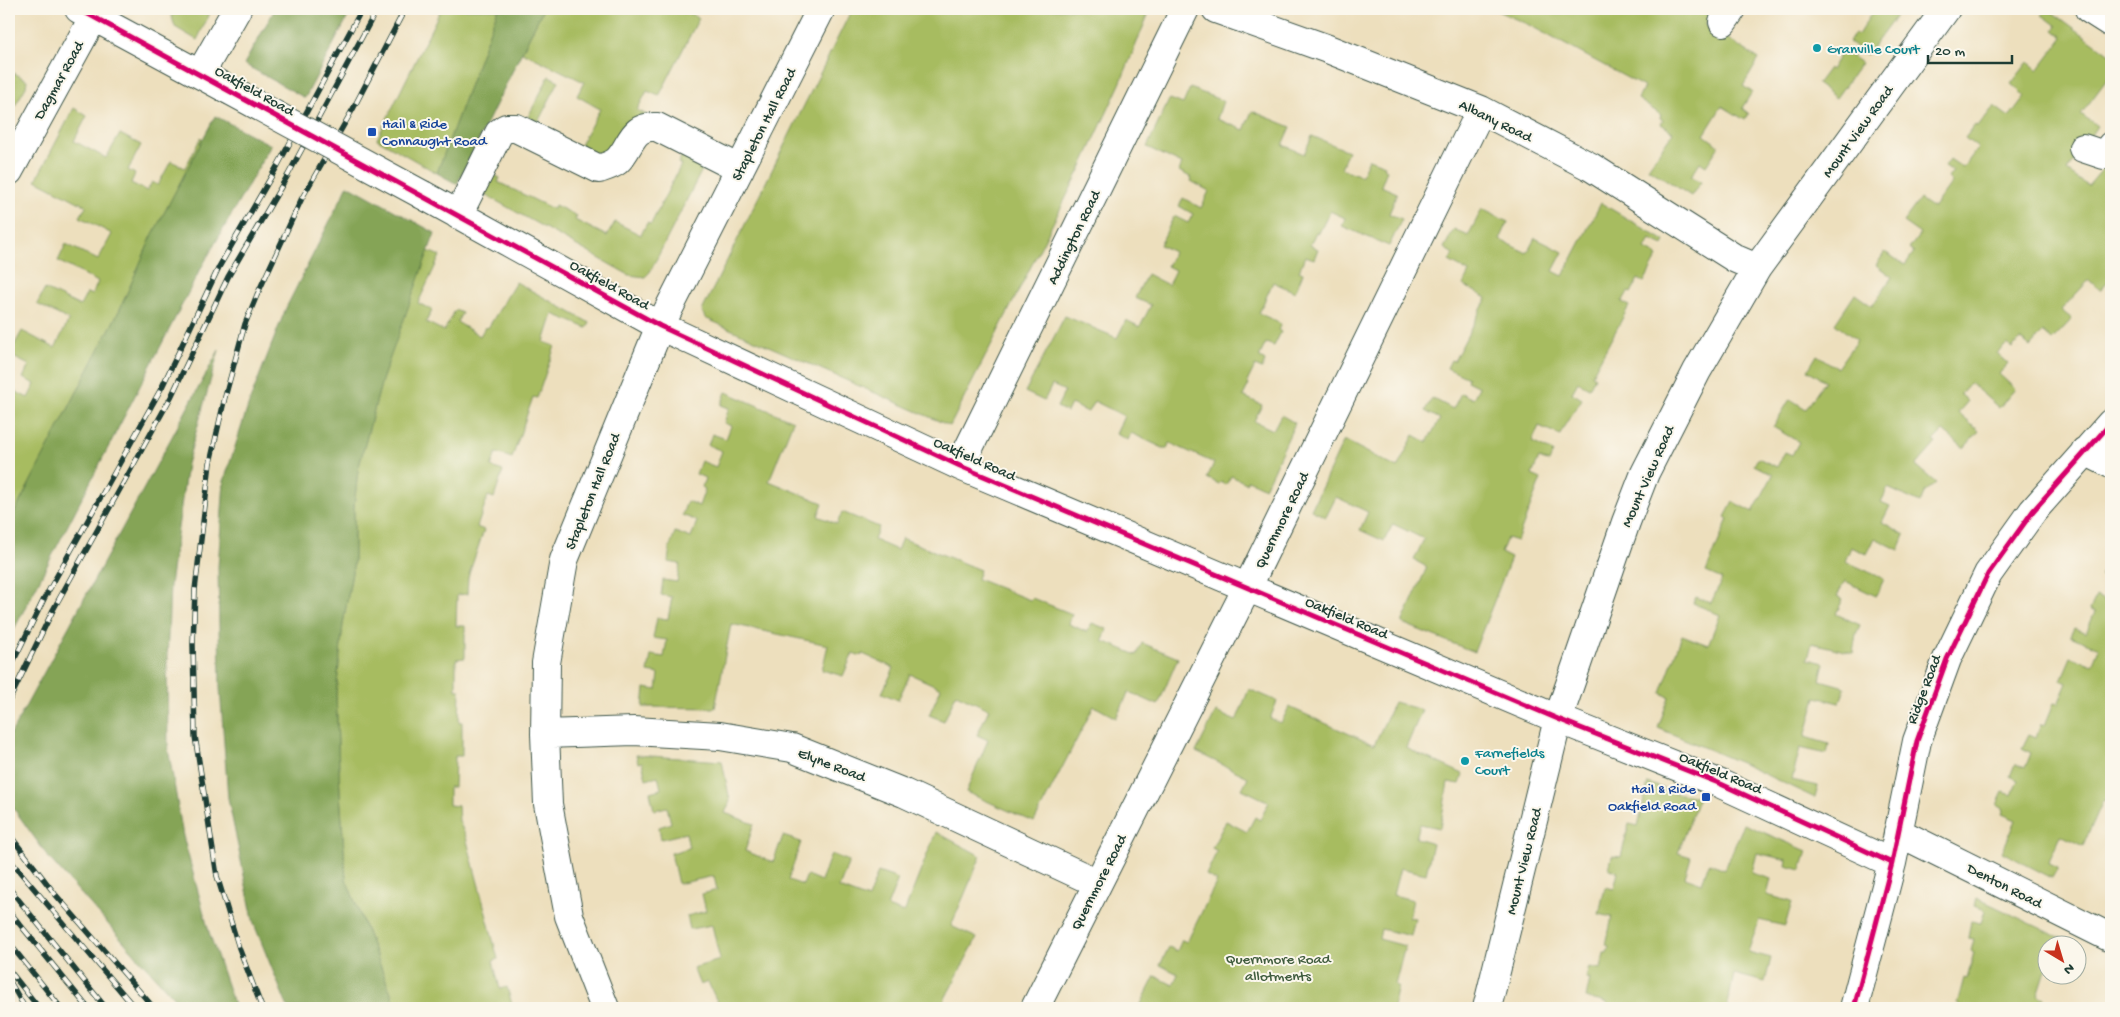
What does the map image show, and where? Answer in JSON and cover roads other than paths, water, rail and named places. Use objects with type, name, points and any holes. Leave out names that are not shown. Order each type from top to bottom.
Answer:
[{"type":"street","points":[[200,74],[237,9]]},
{"type":"street","name":"Stapleton Hall Road","points":[[604,1008],[569,916],[548,804],[545,734],[546,663],[564,560],[660,326],[821,9]]},
{"type":"street","name":"Addington Road","points":[[960,466],[1185,9]]},
{"type":"street","name":"Albany Road","points":[[1216,9],[1328,49],[1481,110],[1590,167],[1736,259],[1757,268]]},
{"type":"street","name":"Mount View Road","points":[[1487,1008],[1558,719],[1626,522],[1645,473],[1696,371],[1757,268],[1946,9]]},
{"type":"street","points":[[2089,9],[2111,23]]},
{"type":"street","name":"Oakfield Road","points":[[90,11],[200,74],[660,326],[960,466],[1558,719],[1721,784],[1892,863]]},
{"type":"street","name":"Dagmar Road","points":[[9,171],[90,11]]},
{"type":"street","name":"Quernmore Road","points":[[1035,1008],[1247,588],[1481,110]]},
{"type":"street","points":[[458,215],[499,134],[506,128],[516,128],[599,169],[617,160],[638,132],[647,127],[657,128],[740,168]]},
{"type":"street","points":[[2083,148],[2104,155],[2111,146]]},
{"type":"street","name":"Ridge Road","points":[[1854,1008],[1892,863],[1916,741],[1947,659],[1988,574],[2033,511],[2111,423]]},
{"type":"street","points":[[2085,451],[2111,464]]},
{"type":"street","name":"Elyne Road","points":[[545,734],[634,731],[720,736],[792,748],[904,793],[1097,883]]},
{"type":"street","name":"Denton Road","points":[[1898,832],[2111,938]]},
{"type":"railway","points":[[9,670],[44,599],[162,387],[219,267],[278,165],[362,9]]},
{"type":"railway","points":[[9,701],[53,610],[171,397],[228,277],[288,175],[377,9]]},
{"type":"railway","points":[[262,1008],[239,948],[217,876],[195,736],[193,644],[195,590],[210,463],[225,397],[245,324],[257,295],[302,198],[353,109],[405,9]]},
{"type":"railway","points":[[9,834],[55,894],[154,1008]]},
{"type":"railway","points":[[9,859],[135,1008]]},
{"type":"railway","points":[[9,888],[106,1008]]},
{"type":"railway","points":[[9,911],[88,1008]]},
{"type":"railway","points":[[9,943],[61,1008]]},
{"type":"railway","points":[[9,970],[39,1008]]},
{"type":"railway","points":[[9,980],[25,1008]]},
{"type":"place","name":"Granville Court","points":[[1817,48]]},
{"type":"place","name":"Hail & Ride Connaught Road","points":[[372,132]]},
{"type":"place","name":"Farnefields Court","points":[[1465,761]]},
{"type":"place","name":"Hail & Ride Oakfield Road","points":[[1706,797]]},
{"type":"park label","name":"Quernmore Road allotments","points":[[1278,966]]}]
